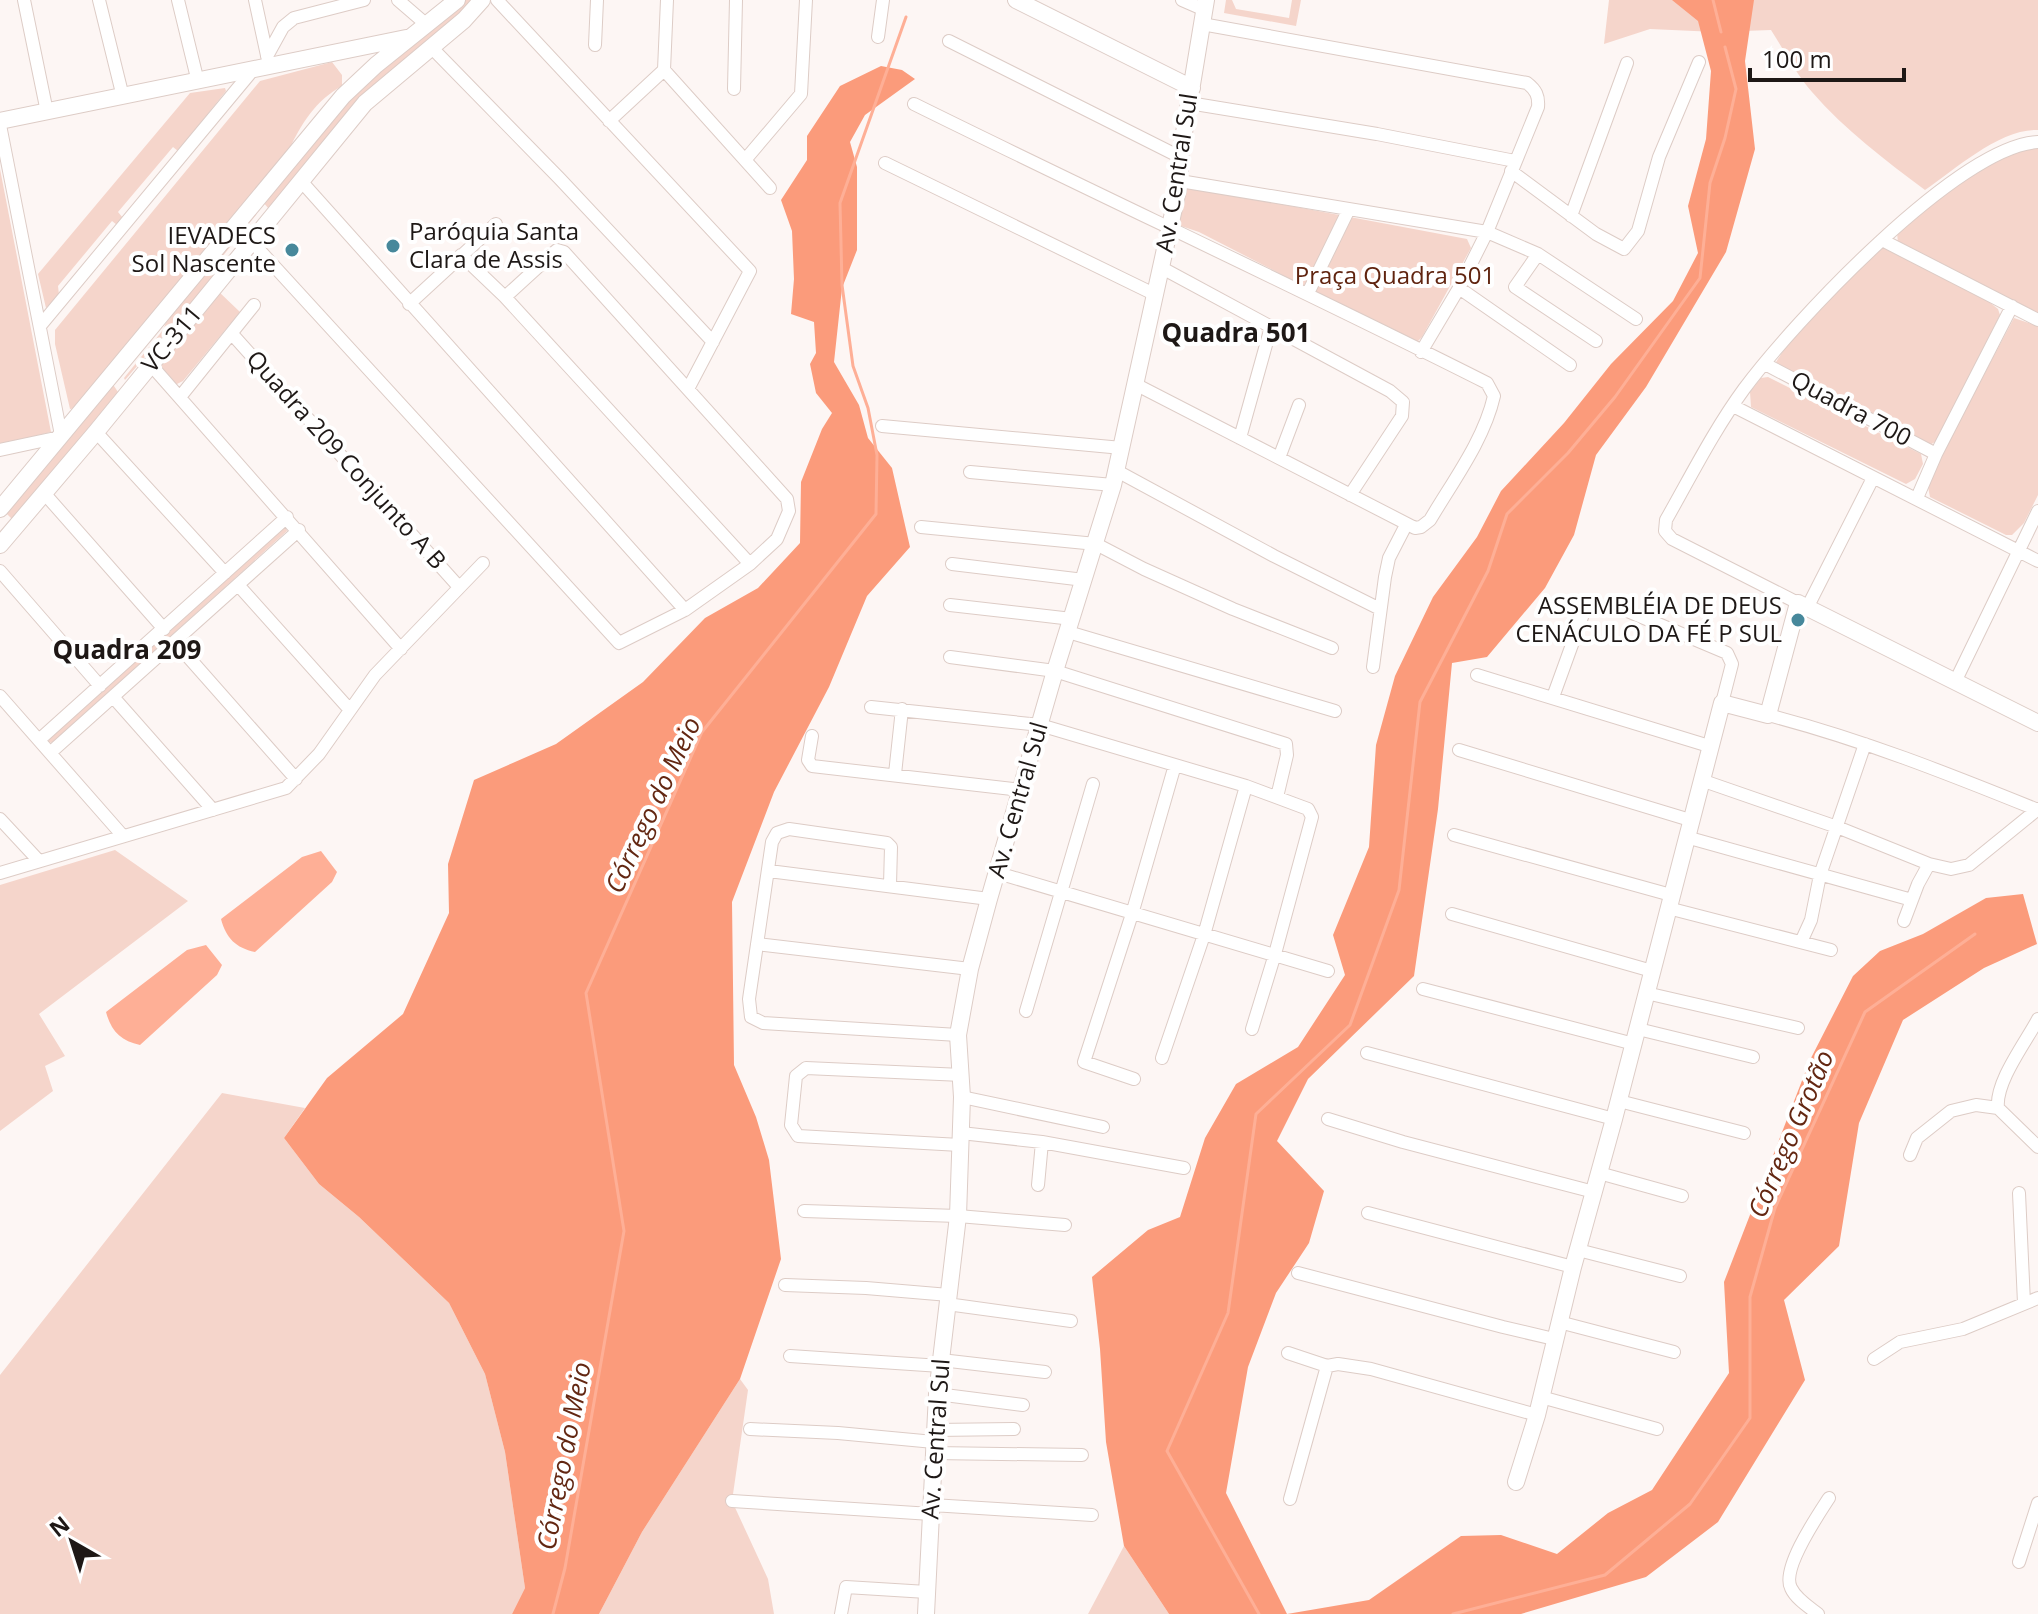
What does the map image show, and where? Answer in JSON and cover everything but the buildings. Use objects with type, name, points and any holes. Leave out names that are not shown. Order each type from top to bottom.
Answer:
[{"type":"street","points":[[24,0],[47,112]]},
{"type":"street","points":[[99,0],[123,97]]},
{"type":"street","points":[[178,0],[198,82]]},
{"type":"street","points":[[255,0],[268,62]]},
{"type":"street","points":[[268,62],[283,27],[294,18],[364,0]]},
{"type":"street","points":[[398,0],[427,25]]},
{"type":"street","name":"VC-311","points":[[2,508],[343,96],[457,0]]},
{"type":"street","name":"VC-311","points":[[0,544],[96,432],[365,103],[464,20],[482,0]]},
{"type":"street","points":[[497,0],[750,271],[688,389]]},
{"type":"street","points":[[595,45],[597,0]]},
{"type":"street","points":[[667,0],[664,70],[770,188]]},
{"type":"street","points":[[734,89],[736,0]]},
{"type":"street","points":[[745,160],[801,94],[806,0]]},
{"type":"street","points":[[878,37],[883,0]]},
{"type":"street","points":[[1016,0],[1190,96],[1377,134],[1513,166],[1571,216],[1624,249],[1638,231],[1659,157],[1699,62]]},
{"type":"street","points":[[1182,0],[1204,12],[1527,83],[1537,93],[1538,107],[1487,232],[1459,288],[1421,352]]},
{"type":"street","name":"Av. Central Sul","points":[[926,1614],[937,1394],[958,1216],[962,1075],[958,1035],[970,969],[989,899],[1115,478],[1180,181],[1180,157],[1204,12]]},
{"type":"street","points":[[0,450],[61,436],[0,123],[252,71],[268,62],[332,55],[411,37]]},
{"type":"street","points":[[949,41],[1180,157]]},
{"type":"street","points":[[431,47],[713,342]]},
{"type":"street","points":[[332,55],[344,61],[349,70],[350,81],[343,96]]},
{"type":"street","points":[[1571,216],[1627,63]]},
{"type":"street","points":[[609,121],[664,70]]},
{"type":"street","points":[[40,326],[252,71]]},
{"type":"street","points":[[914,104],[1308,293],[1487,383],[1494,396],[1491,411],[1472,449],[1430,520],[1421,527],[1406,525],[1135,384]]},
{"type":"street","name":"Quadra 700","points":[[1802,606],[1672,539],[1665,531],[1666,520],[1733,406],[1813,309],[1882,240],[1931,198],[2000,153],[2026,142],[2038,142]]},
{"type":"street","points":[[885,163],[1156,295]]},
{"type":"street","points":[[301,181],[685,610]]},
{"type":"street","points":[[1180,181],[1487,232],[1538,254],[1636,319]]},
{"type":"street","points":[[219,281],[222,263],[258,218],[256,208],[248,209]]},
{"type":"street","points":[[1308,293],[1349,209]]},
{"type":"street","points":[[409,304],[496,224]]},
{"type":"street","points":[[1882,240],[2038,320]]},
{"type":"street","points":[[252,242],[619,643],[685,610],[750,564],[777,539],[789,511],[787,499],[564,252],[557,250],[505,297]]},
{"type":"street","points":[[1538,254],[1515,287],[1596,341]]},
{"type":"street","points":[[461,255],[505,297],[750,564]]},
{"type":"street","points":[[1162,268],[1390,391],[1403,402],[1402,416],[1350,495]]},
{"type":"street","points":[[1459,288],[1570,365]]},
{"type":"street","points":[[180,397],[254,305]]},
{"type":"street","name":"Quadra 700","points":[[1917,498],[1936,454],[2012,306]]},
{"type":"street","points":[[135,383],[121,385],[119,371],[156,321]]},
{"type":"street","points":[[1240,438],[1271,327]]},
{"type":"street","name":"Quadra 209 Conjunto A B","points":[[232,334],[459,587]]},
{"type":"street","name":"Quadra 700","points":[[1765,364],[1936,454]]},
{"type":"street","points":[[151,365],[401,649]]},
{"type":"street","points":[[1279,458],[1299,405]]},
{"type":"street","points":[[1733,406],[2038,561]]},
{"type":"street","points":[[882,426],[1122,448]]},
{"type":"street","points":[[96,432],[225,573]]},
{"type":"street","points":[[27,445],[40,452],[41,460]]},
{"type":"street","points":[[970,472],[1115,478],[1380,609]]},
{"type":"street","points":[[1768,715],[1802,606],[1873,478]]},
{"type":"street","points":[[44,493],[164,629]]},
{"type":"street","points":[[0,544],[9,526],[2,508]]},
{"type":"street","points":[[1955,682],[2038,511]]},
{"type":"street","points":[[39,740],[287,517]]},
{"type":"street","points":[[1373,667],[1389,558],[1406,525]]},
{"type":"street","points":[[921,527],[1096,544],[1233,609],[1332,648]]},
{"type":"street","points":[[50,753],[299,530]]},
{"type":"street","points":[[0,873],[274,792],[296,779],[319,754],[375,675],[483,563]]},
{"type":"street","points":[[952,564],[1084,580]]},
{"type":"street","points":[[0,571],[100,686]]},
{"type":"street","points":[[239,586],[350,710]]},
{"type":"street","points":[[950,605],[1070,625],[1335,711]]},
{"type":"street","points":[[1553,697],[1586,606]]},
{"type":"street","points":[[1802,606],[2038,723]]},
{"type":"street","points":[[1516,1482],[1537,1415],[1556,1330],[1636,1037],[1732,664],[1727,653],[1625,610]]},
{"type":"street","points":[[175,642],[296,779]]},
{"type":"street","points":[[950,657],[1055,671],[1286,744],[1287,755],[1277,797]]},
{"type":"street","points":[[1477,675],[1709,746]]},
{"type":"street","points":[[0,696],[123,836]]},
{"type":"street","points":[[114,698],[213,810]]},
{"type":"street","points":[[1722,703],[1865,744],[2038,810]]},
{"type":"street","points":[[871,707],[1040,725],[1246,786],[1305,807],[1311,812],[1275,954],[1252,1029]]},
{"type":"street","points":[[895,774],[902,709]]},
{"type":"street","points":[[812,736],[808,760],[812,766],[1021,790]]},
{"type":"street","points":[[1801,942],[1811,920],[1820,875],[1865,744]]},
{"type":"street","points":[[1459,750],[1820,875],[1912,900]]},
{"type":"street","points":[[1134,1079],[1084,1062],[1132,914],[1175,765]]},
{"type":"street","points":[[1701,780],[1837,827],[1929,864],[1951,869],[1969,865],[2038,810]]},
{"type":"street","points":[[1026,1011],[1093,784]]},
{"type":"street","points":[[1162,1058],[1204,935],[1246,786]]},
{"type":"street","points":[[0,819],[39,861]]},
{"type":"street","points":[[890,885],[891,847],[887,843],[789,829],[782,830],[774,837],[749,1012],[756,1021],[958,1035]]},
{"type":"street","points":[[1454,835],[1831,950]]},
{"type":"street","points":[[1904,921],[1929,864]]},
{"type":"street","points":[[769,871],[989,899]]},
{"type":"street","points":[[998,873],[1328,971]]},
{"type":"street","points":[[1452,914],[1652,971]]},
{"type":"street","points":[[757,944],[970,969]]},
{"type":"street","points":[[1423,989],[1636,1037],[1753,1057]]},
{"type":"street","points":[[1646,993],[1798,1028]]},
{"type":"street","points":[[1998,1108],[1999,1095],[2008,1073],[2038,1019]]},
{"type":"street","points":[[1367,1053],[1614,1119]]},
{"type":"street","points":[[962,1075],[806,1068],[796,1076],[791,1125],[798,1136],[1042,1142],[1184,1168]]},
{"type":"street","points":[[962,1097],[1103,1127]]},
{"type":"street","points":[[1619,1101],[1744,1133]]},
{"type":"street","points":[[1910,1155],[1917,1138],[1951,1111],[1976,1105],[1998,1108],[2038,1147]]},
{"type":"street","points":[[1328,1119],[1594,1192]]},
{"type":"street","points":[[1038,1185],[1042,1142]]},
{"type":"street","points":[[1599,1173],[1682,1196]]},
{"type":"street","points":[[2019,1193],[2024,1303]]},
{"type":"street","points":[[804,1211],[958,1216],[1065,1225]]},
{"type":"street","points":[[1368,1213],[1573,1267]]},
{"type":"street","points":[[1578,1250],[1680,1276]]},
{"type":"street","points":[[1298,1273],[1503,1327],[1556,1330],[1674,1352]]},
{"type":"street","points":[[785,1285],[877,1288],[1071,1321]]},
{"type":"street","points":[[1874,1359],[1900,1342],[1985,1322],[2038,1298]]},
{"type":"street","points":[[1288,1353],[1327,1366],[1338,1364],[1371,1369],[1537,1415]]},
{"type":"street","points":[[790,1356],[941,1363],[1045,1372]]},
{"type":"street","points":[[1290,1499],[1327,1366]]},
{"type":"street","points":[[937,1394],[1023,1405]]},
{"type":"street","points":[[1541,1397],[1657,1429]]},
{"type":"street","points":[[750,1429],[838,1433],[1082,1455]]},
{"type":"street","points":[[934,1441],[1014,1429]]},
{"type":"street","points":[[1818,1614],[1796,1595],[1788,1578],[1794,1561],[1829,1498]]},
{"type":"street","points":[[732,1501],[1092,1515]]},
{"type":"street","points":[[2019,1562],[2038,1503]]},
{"type":"street","points":[[841,1614],[846,1587],[927,1592]]},
{"type":"green space","points":[[463,0],[473,0],[460,15],[354,103],[269,209],[262,201],[353,92]]},
{"type":"green space","points":[[1226,0],[1232,0],[1236,9],[1289,18],[1292,0],[1301,0],[1296,26],[1224,13]]},
{"type":"green space","points":[[1609,0],[2038,0],[2038,130],[2024,131],[1994,143],[1925,190],[1866,144],[1825,106],[1801,78],[1771,30],[1716,32],[1650,29],[1604,44]]},
{"type":"green space","points":[[332,62],[342,75],[342,86],[324,98],[310,114],[289,150],[77,408],[70,409],[55,344],[55,330],[260,81]]},
{"type":"green space","points":[[225,88],[226,91],[178,151],[173,147],[118,212],[123,218],[117,225],[112,221],[58,286],[59,295],[46,308],[38,274],[190,93]]},
{"type":"green space","points":[[2038,147],[2038,314],[1898,244],[1897,232],[1980,167],[2018,150]]},
{"type":"green space","points":[[0,169],[51,432],[0,445]]},
{"type":"green space","name":"Praça Quadra 501","points":[[1190,187],[1467,239],[1471,248],[1422,337],[1417,342],[1411,341],[1199,232],[1175,224],[1181,188]]},
{"type":"green space","points":[[257,212],[222,257],[213,278],[125,380],[163,330],[170,312]]},
{"type":"green space","points":[[1880,249],[1888,249],[1988,301],[2000,315],[1938,440],[1930,445],[1790,373],[1776,362],[1785,348]]},
{"type":"green space","points":[[217,290],[240,312],[183,381],[175,385],[161,373],[159,361],[192,328]]},
{"type":"green space","points":[[2014,318],[2038,326],[2038,495],[2024,523],[2012,535],[2006,535],[1930,497],[1927,482]]},
{"type":"green space","points":[[1768,377],[1921,454],[1923,464],[1915,479],[1906,484],[1751,407],[1750,392],[1761,378]]},
{"type":"green space","points":[[112,383],[118,392],[13,520],[6,513]]},
{"type":"green space","points":[[281,527],[286,527],[287,531],[49,743],[49,737]]},
{"type":"green space","points":[[115,850],[188,901],[39,1014],[65,1056],[45,1066],[53,1091],[0,1131],[0,885]]},
{"type":"green space","points":[[222,1093],[305,1108],[284,1138],[319,1184],[359,1217],[449,1303],[485,1374],[505,1452],[525,1588],[512,1614],[0,1614],[0,1375]]},
{"type":"green space","points":[[740,1379],[748,1390],[732,1501],[768,1579],[774,1614],[599,1614],[642,1532]]},
{"type":"green space","points":[[1124,1546],[1169,1614],[1088,1614]]},
{"type":"shaded area","points":[[1672,0],[1754,0],[1745,61],[1755,149],[1726,252],[1646,387],[1596,455],[1574,535],[1545,588],[1487,657],[1452,663],[1438,809],[1414,976],[1308,1079],[1277,1141],[1324,1191],[1309,1243],[1276,1293],[1248,1367],[1226,1493],[1287,1614],[1169,1614],[1124,1546],[1106,1442],[1092,1277],[1148,1230],[1180,1217],[1205,1138],[1236,1084],[1298,1047],[1345,975],[1333,935],[1369,847],[1376,745],[1395,676],[1433,597],[1477,537],[1501,491],[1564,423],[1611,364],[1673,301],[1698,253],[1688,206],[1706,139],[1711,71],[1698,21]]},
{"type":"shaded area","points":[[881,66],[902,70],[915,79],[865,115],[850,142],[857,167],[857,250],[842,288],[834,362],[859,405],[868,438],[892,468],[910,547],[867,596],[829,687],[774,792],[732,902],[734,1065],[756,1117],[769,1160],[781,1259],[740,1379],[642,1532],[599,1614],[512,1614],[525,1588],[505,1452],[485,1374],[449,1303],[359,1217],[319,1184],[284,1138],[327,1078],[403,1014],[449,913],[448,864],[474,780],[556,744],[643,682],[705,618],[758,588],[800,543],[801,482],[822,429],[832,413],[816,393],[810,364],[816,353],[814,322],[791,314],[794,279],[792,231],[781,200],[807,160],[807,136],[840,86]]},
{"type":"shaded area","points":[[321,851],[337,872],[332,882],[255,952],[233,941],[221,919],[302,857]]},
{"type":"shaded area","points":[[2023,894],[2037,944],[1984,968],[1903,1020],[1859,1123],[1839,1246],[1784,1300],[1805,1380],[1718,1522],[1646,1577],[1521,1614],[1287,1614],[1369,1600],[1461,1536],[1501,1535],[1557,1554],[1608,1513],[1652,1490],[1729,1373],[1724,1282],[1810,1060],[1853,976],[1880,951],[1923,934],[1986,898]]},
{"type":"shaded area","points":[[206,945],[222,965],[217,975],[140,1045],[118,1034],[106,1012],[187,950]]},
{"type":"waterway","points":[[1713,0],[1721,32]]},
{"type":"waterway","name":"Córrego do Meio","points":[[553,1614],[565,1568],[624,1231],[586,993],[702,732],[876,514],[877,455],[868,408],[853,366],[842,285],[840,203],[906,17]]},
{"type":"waterway","points":[[1259,1614],[1167,1451],[1228,1313],[1256,1114],[1350,1025],[1399,890],[1420,702],[1488,571],[1507,514],[1568,453],[1615,397],[1700,278],[1710,183],[1725,138],[1736,89],[1725,47]]},
{"type":"waterway","name":"Córrego Grotão","points":[[1453,1614],[1605,1575],[1690,1504],[1750,1418],[1750,1297],[1775,1208],[1865,1012],[1975,934]]},
{"type":"place","name":"Paróquia Santa Clara de Assis","points":[[393,246]]},
{"type":"place","name":"IEVADECS Sol Nascente","points":[[292,250]]},
{"type":"place","name":"ASSEMBLÉIA DE DEUS CENÁCULO DA FÉ P SUL","points":[[1798,620]]},
{"type":"district","name":"Quadra 501","points":[[1236,333]]},
{"type":"district","name":"Quadra 209","points":[[127,650]]}]
